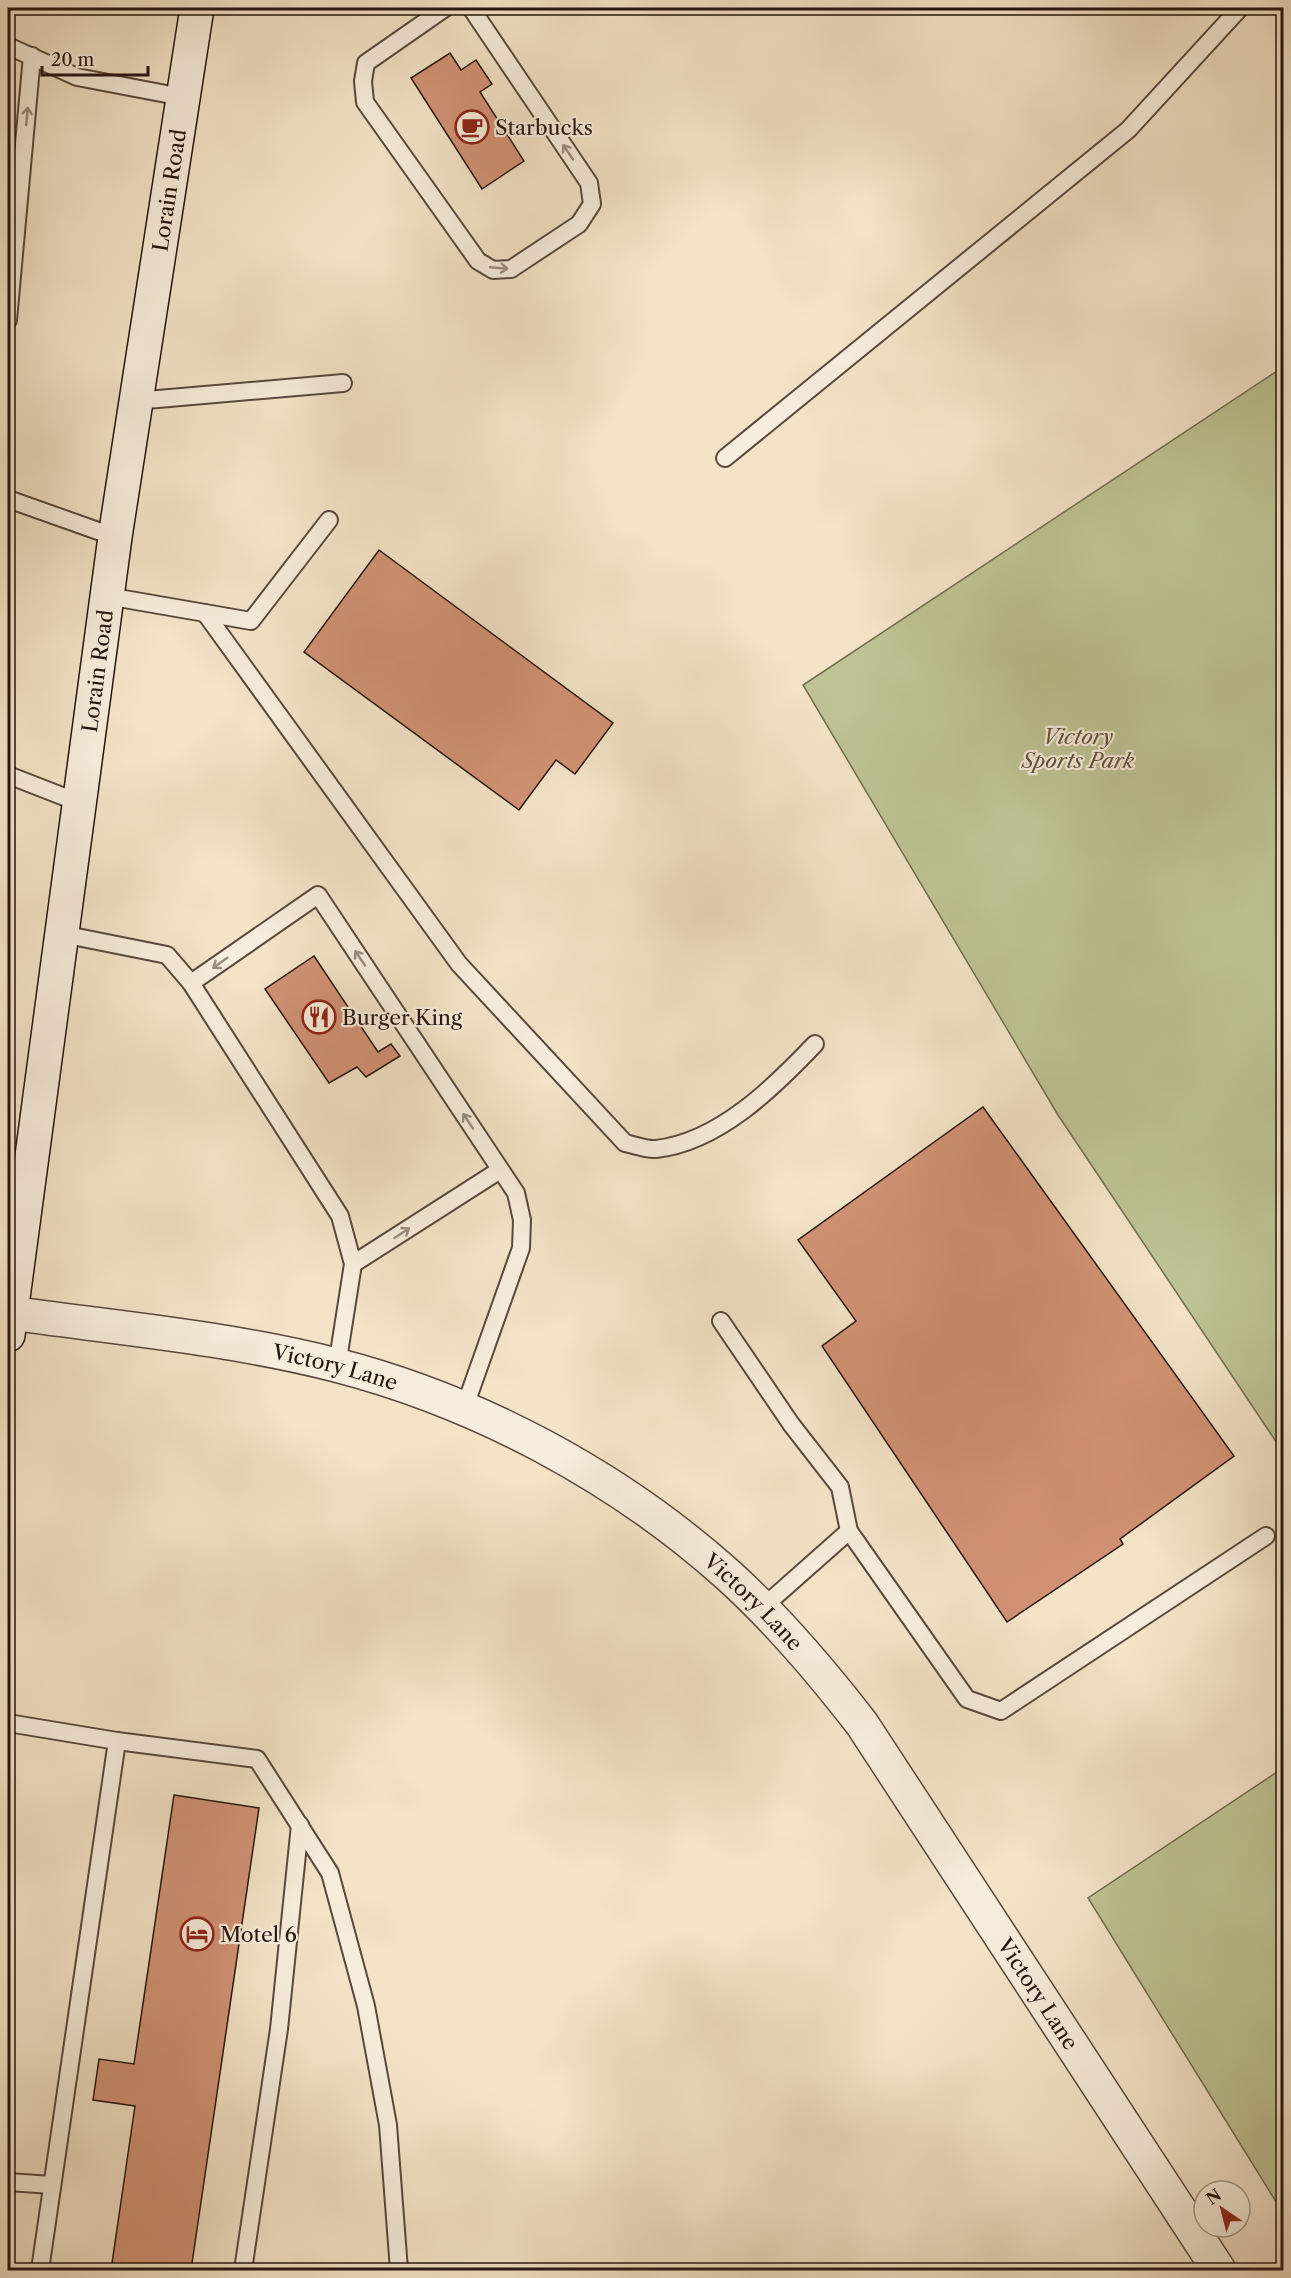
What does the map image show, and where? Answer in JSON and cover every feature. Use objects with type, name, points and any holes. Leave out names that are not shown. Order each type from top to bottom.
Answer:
[{"type":"street","name":"Lorain Road","points":[[8,1320],[115,537],[197,8]]},
{"type":"street","name":"Victory Lane","points":[[8,1320],[244,1347],[337,1366],[464,1409],[562,1457],[605,1482],[690,1544],[762,1608],[831,1684],[868,1733],[1219,2271]]},
{"type":"lane","points":[[445,8],[366,63],[363,81],[365,102],[478,261],[494,270],[511,269],[579,224],[592,204],[589,183],[471,8]]},
{"type":"lane","points":[[725,458],[1128,130],[1240,8]]},
{"type":"lane","points":[[8,46],[77,77],[182,97]]},
{"type":"lane","points":[[8,320],[32,57]]},
{"type":"lane","points":[[135,401],[343,383]]},
{"type":"lane","points":[[8,499],[115,537]]},
{"type":"lane","points":[[107,596],[250,621],[329,520]]},
{"type":"lane","points":[[205,613],[459,964],[625,1143],[654,1149],[692,1140],[742,1112],[780,1080],[815,1044]]},
{"type":"lane","points":[[8,775],[80,803]]},
{"type":"lane","points":[[191,983],[318,895],[516,1193],[522,1220],[521,1248],[464,1409]]},
{"type":"lane","points":[[62,934],[167,955],[191,983],[340,1216],[353,1264],[337,1366]]},
{"type":"lane","points":[[353,1264],[500,1170]]},
{"type":"lane","points":[[721,1321],[791,1425],[840,1487],[849,1531],[967,1699],[1001,1711],[1266,1536]]},
{"type":"lane","points":[[762,1608],[849,1531]]},
{"type":"lane","points":[[8,1723],[117,1741],[257,1759],[330,1873],[366,2006],[388,2125],[399,2271]]},
{"type":"lane","points":[[40,2271],[117,1741]]},
{"type":"lane","points":[[243,2271],[279,2030],[300,1825]]},
{"type":"lane","points":[[8,2182],[52,2185]]},
{"type":"green space","name":"Victory Sports Park","points":[[1283,367],[1283,1452],[1058,1115],[803,685]]},
{"type":"green space","points":[[1283,1768],[1283,2213],[1088,1898]]},
{"type":"building","name":"Starbucks","points":[[450,53],[461,70],[476,60],[492,84],[480,92],[524,161],[482,189],[411,78]]},
{"type":"building","points":[[379,550],[613,723],[575,774],[556,760],[519,810],[304,652]]},
{"type":"building","name":"Burger King","points":[[314,956],[378,1052],[391,1044],[400,1056],[366,1077],[357,1067],[329,1083],[265,989]]},
{"type":"building","points":[[983,1107],[1234,1456],[1120,1539],[1123,1544],[1007,1622],[822,1346],[856,1321],[798,1240]]},
{"type":"building","name":"Motel 6","points":[[174,1795],[259,1808],[191,2270],[111,2270],[135,2106],[93,2100],[99,2059],[134,2064]]},
{"type":"place","name":"Starbucks","points":[[472,127]]},
{"type":"place","name":"Burger King","points":[[319,1017]]},
{"type":"place","name":"Motel 6","points":[[197,1934]]}]
